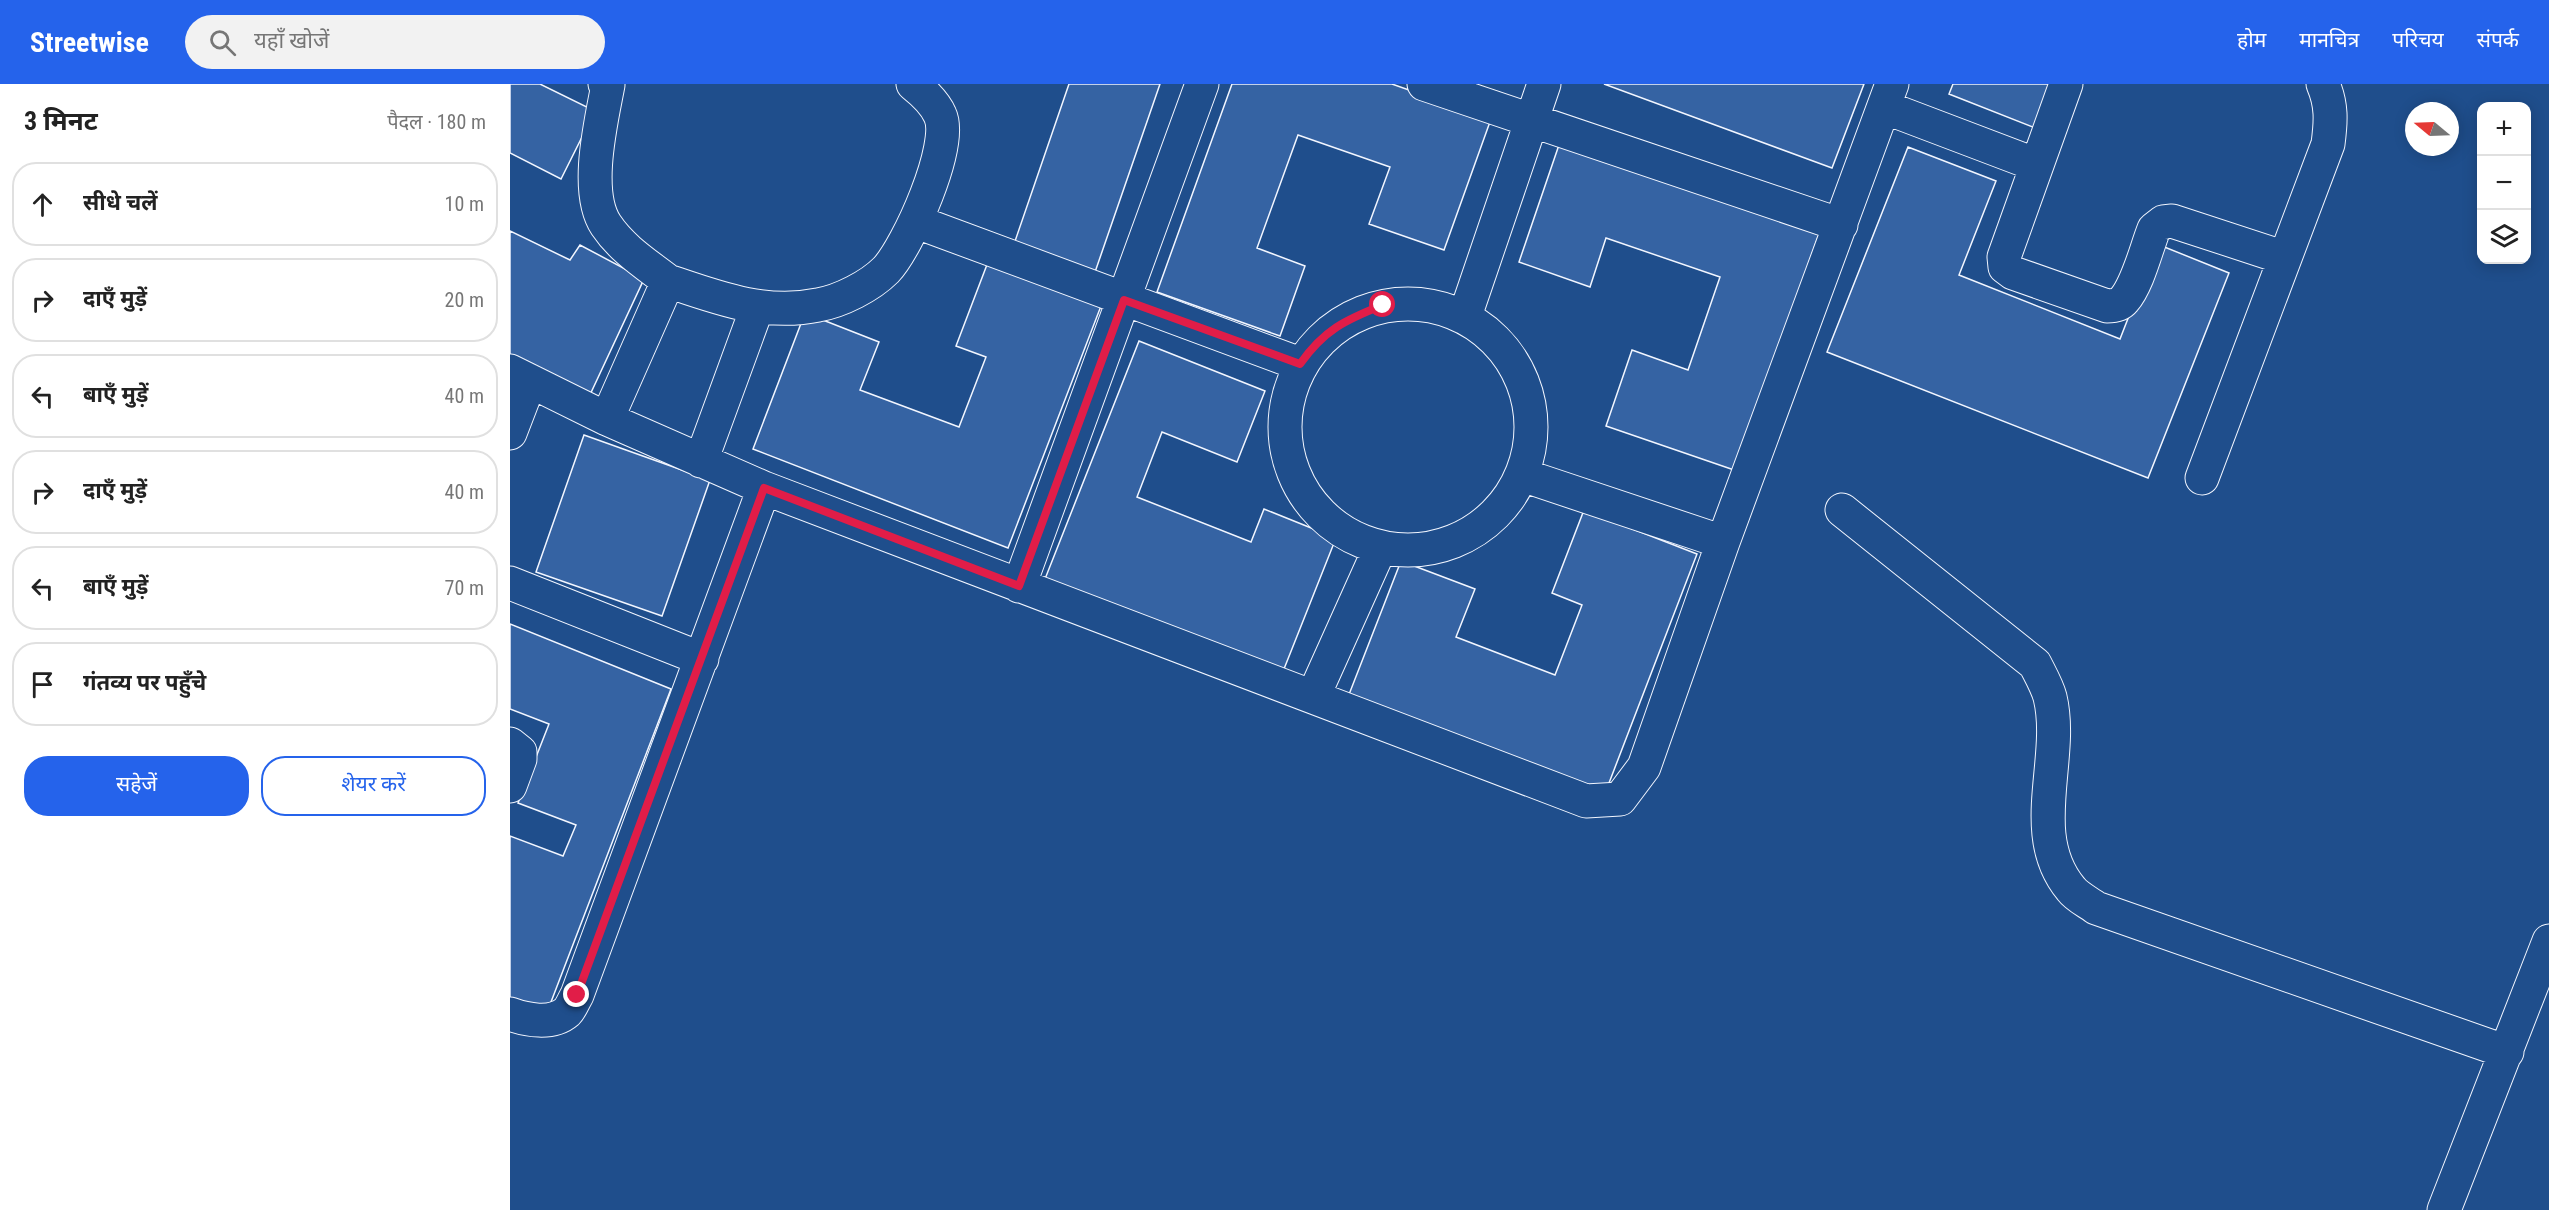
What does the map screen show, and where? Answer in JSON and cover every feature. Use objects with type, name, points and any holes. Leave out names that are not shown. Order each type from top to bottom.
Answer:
[{"type":"street","points":[[608,84],[595,156],[600,207],[605,223],[619,242],[668,280],[757,308],[783,309],[820,305],[867,285],[887,268],[917,222],[944,138],[941,115],[913,84]]},
{"type":"street","points":[[1019,586],[1202,84]]},
{"type":"street","points":[[1424,84],[1841,225]]},
{"type":"street","points":[[1465,316],[1544,84]]},
{"type":"street","points":[[2066,84],[2004,257],[2005,267],[2013,273],[2107,306],[2114,306],[2123,303],[2154,229],[2163,222],[2172,221],[2285,258]]},
{"type":"street","points":[[2202,478],[2328,144],[2331,121],[2330,101],[2323,84]]},
{"type":"street","points":[[510,433],[520,376],[607,419],[764,488],[1586,801],[1620,799],[1644,767],[1723,542],[1888,95],[2037,165]]},
{"type":"street","points":[[917,222],[1300,364]]},
{"type":"street","points":[[607,419],[668,280]]},
{"type":"street","points":[[1425,303],[1465,316],[1495,337],[1517,367],[1530,402],[1532,439],[1522,475],[1505,505],[1479,529],[1448,544],[1414,551],[1380,548],[1342,532],[1311,504],[1290,467],[1284,425],[1291,384],[1300,364],[1312,347],[1344,320],[1383,305],[1425,303]]},
{"type":"street","points":[[702,461],[757,308]]},
{"type":"street","points":[[1522,475],[1723,542]]},
{"type":"street","points":[[510,1014],[523,1018],[546,1020],[567,1012],[577,995],[764,488]]},
{"type":"street","points":[[1842,510],[2035,663],[2050,696],[2053,725],[2047,805],[2051,847],[2058,870],[2072,891],[2096,908],[2507,1052]]},
{"type":"street","points":[[1313,698],[1380,548]]},
{"type":"street","points":[[510,584],[702,659]]},
{"type":"street","points":[[510,744],[516,746],[520,759],[510,786]]},
{"type":"street","points":[[2444,1210],[2549,941]]},
{"type":"building","points":[[510,84],[540,84],[595,111],[561,179],[510,153]]},
{"type":"building","points":[[1069,84],[1160,84],[1094,275],[1013,247]]},
{"type":"building","points":[[1232,84],[1392,84],[1491,119],[1444,250],[1369,224],[1390,167],[1298,135],[1257,248],[1305,266],[1280,336],[1157,292]]},
{"type":"building","points":[[1604,84],[1864,84],[1832,168]]},
{"type":"building","points":[[1953,84],[2062,84],[2043,131],[1949,94]]},
{"type":"building","points":[[1561,139],[1821,228],[1737,471],[1606,426],[1632,350],[1688,370],[1720,277],[1606,238],[1590,287],[1519,262]]},
{"type":"building","points":[[1908,147],[1996,181],[1959,275],[2120,339],[2157,244],[2229,273],[2148,478],[1827,352]]},
{"type":"building","points":[[510,231],[570,260],[580,245],[644,279],[588,399],[510,361]]},
{"type":"building","points":[[988,262],[1101,306],[1008,548],[753,449],[805,313],[879,342],[860,390],[959,427],[986,357],[956,346]]},
{"type":"building","points":[[1139,341],[1265,391],[1237,462],[1162,432],[1137,497],[1251,542],[1264,509],[1336,538],[1280,679],[1043,584]]},
{"type":"building","points":[[584,435],[710,480],[662,616],[536,572]]},
{"type":"building","points":[[1584,510],[1697,554],[1604,796],[1348,697],[1401,561],[1475,589],[1456,637],[1555,675],[1582,605],[1552,593]]},
{"type":"building","points":[[510,624],[671,689],[546,1015],[510,1001],[510,836],[563,856],[576,825],[518,803],[549,724],[510,709]]},
{"type":"route","points":[[577,995],[764,488],[1019,586],[1124,300],[1300,364],[1312,347],[1344,320],[1383,305]]}]
